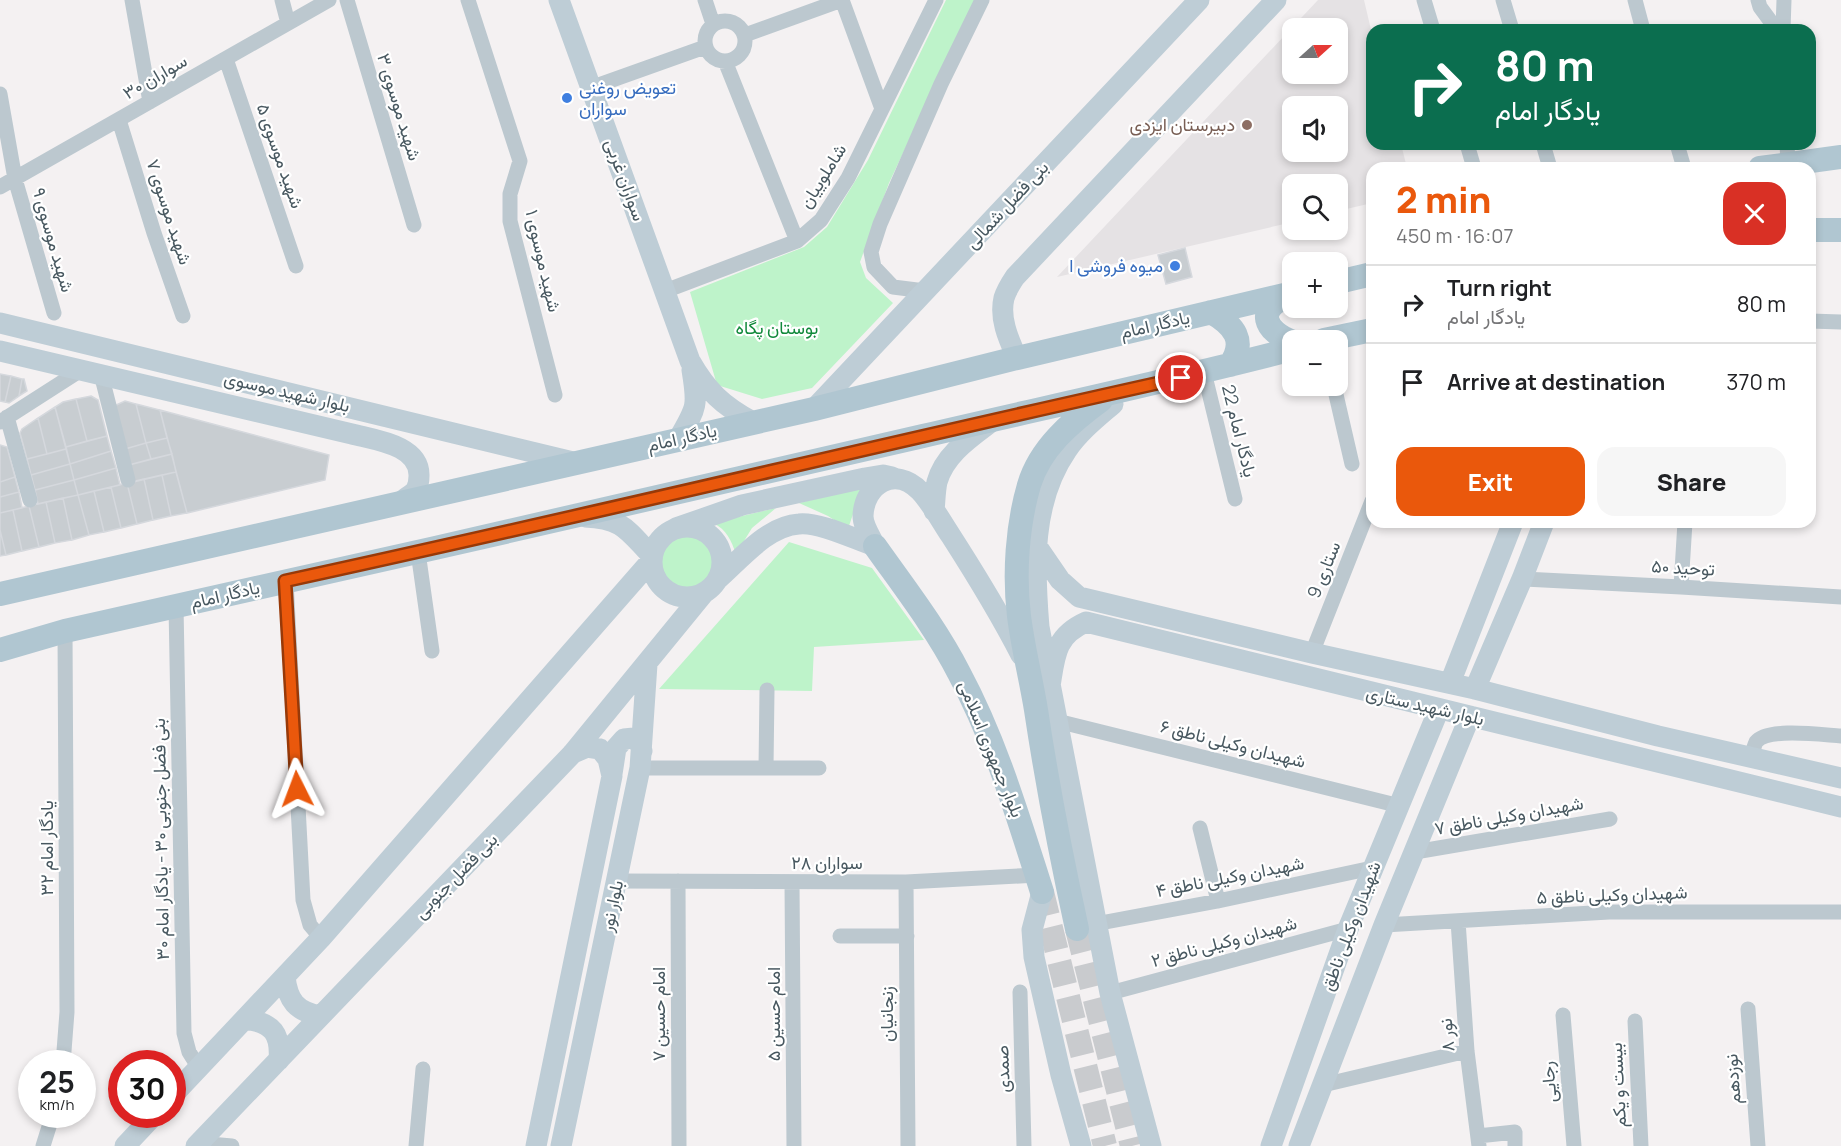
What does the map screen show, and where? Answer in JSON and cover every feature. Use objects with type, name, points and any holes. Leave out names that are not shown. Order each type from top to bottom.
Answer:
[{"type":"main road","name":"سواران غربی","points":[[559,0],[690,361]]},
{"type":"main road","name":"بنی فضل شمالی","points":[[813,409],[1199,0]]},
{"type":"main road","points":[[1017,358],[1007,337],[1003,317],[1004,298],[1015,277],[1276,0]]},
{"type":"main road","points":[[1772,162],[1787,154],[1841,157]]},
{"type":"main road","points":[[1816,230],[1841,230]]},
{"type":"main road","points":[[1348,280],[1366,275]]},
{"type":"main road","name":"یادگار امام","points":[[0,594],[813,409],[1282,296]]},
{"type":"main road","points":[[1282,298],[1275,301],[1267,316],[1273,332],[1282,338]]},
{"type":"main road","points":[[1211,312],[1226,320],[1238,342],[1238,354],[1230,365]]},
{"type":"main road","name":"بلوار شهید موسوی","points":[[0,323],[573,462]]},
{"type":"main road","points":[[1348,335],[1366,331]]},
{"type":"main road","name":"بلوار شهید موسوی","points":[[0,351],[352,434],[402,449],[412,456],[419,467],[419,479],[416,490],[401,502]]},
{"type":"main road","name":"یادگار امام","points":[[0,650],[54,634],[576,517],[1119,392],[1282,352]]},
{"type":"main road","points":[[690,361],[701,381],[714,395],[731,411],[753,422]]},
{"type":"main road","points":[[679,438],[694,413],[696,399],[690,361]]},
{"type":"main road","name":"بلوار جمهوری اسلامی","points":[[1086,926],[1057,721],[1039,627],[1035,580],[1036,545],[1041,512],[1050,481],[1068,449],[1119,392]]},
{"type":"main road","name":"بلوار جمهوری اسلامی","points":[[1119,392],[1075,419],[1041,459],[1029,484],[1022,518],[1017,565],[1019,614],[1046,779],[1086,926],[1110,993],[1151,1146]]},
{"type":"main road","points":[[930,504],[944,464],[963,444],[995,419]]},
{"type":"main road","points":[[186,1081],[321,938],[652,558],[658,541],[666,533],[676,528],[742,505],[865,478],[895,477],[910,483],[930,504],[1003,620],[1028,667]]},
{"type":"main road","points":[[875,546],[864,523],[863,514],[868,498],[878,486],[895,477]]},
{"type":"main road","points":[[576,517],[612,520],[622,526],[652,558],[653,573],[658,584],[679,597],[691,598],[703,594],[764,538],[798,524],[822,528],[875,546]]},
{"type":"main road","points":[[676,528],[688,526],[699,529],[714,540],[722,556],[722,567],[718,579]]},
{"type":"main road","points":[[1450,683],[1511,528]]},
{"type":"main road","points":[[1475,689],[1542,528]]},
{"type":"main road","points":[[1036,545],[1060,580],[1079,597],[1071,600],[1068,607],[1069,615],[1074,620],[1086,622]]},
{"type":"main road","name":"بلوار جمهوری اسلامی","points":[[875,546],[929,623],[959,672],[1006,777],[1039,883]]},
{"type":"main road","points":[[0,604],[35,586]]},
{"type":"main road","name":"بنی فضل جنوبی","points":[[197,1145],[573,753],[703,594]]},
{"type":"main road","name":"بلوار شهید ستاری","points":[[1079,597],[1312,653],[1450,683],[1658,736],[1841,778]]},
{"type":"main road","points":[[1050,686],[1054,657],[1065,635],[1072,628],[1086,622]]},
{"type":"main road","name":"بلوار شهید ستاری","points":[[1086,622],[1747,782],[1841,807]]},
{"type":"main road","points":[[0,630],[13,637],[54,634]]},
{"type":"main road","points":[[1470,632],[1480,645],[1494,645]]},
{"type":"main road","name":"بلوار نور","points":[[561,1146],[641,760],[647,664]]},
{"type":"main road","name":"شهیدان وکیلی ناطق","points":[[1271,1146],[1348,929],[1439,709]]},
{"type":"main road","name":"شهیدان وکیلی ناطق","points":[[1299,1146],[1384,925],[1470,716]]},
{"type":"main road","name":"بلوار نور","points":[[536,1146],[612,776],[614,755],[624,739],[634,738],[639,742],[641,760]]},
{"type":"main road","points":[[573,753],[587,747],[600,749],[608,759],[612,776]]},
{"type":"main road","points":[[1747,782],[1751,756]]},
{"type":"main road","points":[[1039,883],[1032,930],[1034,957],[1061,1075],[1081,1146]]},
{"type":"main road","points":[[285,977],[287,991],[294,1004],[306,1013],[320,1016]]},
{"type":"main road","points":[[246,1019],[261,1022],[274,1031],[280,1045],[279,1060]]},
{"type":"main road","points":[[125,1146],[142,1128]]},
{"type":"street","points":[[132,0],[150,102]]},
{"type":"street","points":[[282,0],[288,23]]},
{"type":"street","name":"سواران ۳۰","points":[[0,187],[329,0]]},
{"type":"street","name":"شهید موسوی ۳","points":[[347,0],[414,225]]},
{"type":"street","name":"شهید موسوی ۱","points":[[468,0],[520,161],[510,194],[510,221],[555,395]]},
{"type":"street","points":[[705,0],[713,24]]},
{"type":"street","points":[[745,34],[842,0],[882,109]]},
{"type":"street","name":"شاملوییان","points":[[665,291],[797,241],[821,220],[843,186],[936,0]]},
{"type":"street","points":[[925,291],[893,287],[874,267],[871,252],[880,225],[941,84],[982,0]]},
{"type":"street","points":[[1424,0],[1431,24]]},
{"type":"street","points":[[1503,0],[1510,24]]},
{"type":"street","points":[[1635,0],[1641,24]]},
{"type":"street","points":[[1758,0],[1760,7],[1773,24]]},
{"type":"street","points":[[1783,24],[1784,0]]},
{"type":"street","points":[[725,20],[737,24],[745,34],[745,47],[737,57],[725,61],[713,57],[705,47],[706,34],[713,24],[725,20]]},
{"type":"street","points":[[590,88],[705,47]]},
{"type":"street","name":"شهید موسوی ۵","points":[[226,58],[296,266]]},
{"type":"street","points":[[725,61],[797,241]]},
{"type":"street","name":"شهید موسوی ۹","points":[[0,94],[15,179],[54,313]]},
{"type":"street","name":"شهید موسوی ۷","points":[[119,120],[154,233],[183,316]]},
{"type":"street","points":[[1816,321],[1841,322]]},
{"type":"street","points":[[30,500],[4,419],[91,372],[128,480]]},
{"type":"street","name":"یادگار امام 22","points":[[1204,372],[1235,499]]},
{"type":"street","points":[[1336,396],[1352,464]]},
{"type":"street","name":"ستاری 9","points":[[1312,653],[1366,516]]},
{"type":"street","points":[[1681,587],[1685,528]]},
{"type":"street","points":[[418,552],[432,651]]},
{"type":"street","name":"توحید ۵۰","points":[[1522,579],[1841,597]]},
{"type":"street","points":[[285,581],[303,900],[310,925],[321,938]]},
{"type":"street","name":"بنی فضل جنوبی ۳۰ - یادگار امام ۳۰","points":[[176,606],[184,1033],[189,1052],[199,1068]]},
{"type":"street","name":"یادگار امام ۳۲","points":[[54,634],[67,1012],[64,1050]]},
{"type":"street","points":[[766,768],[767,690]]},
{"type":"street","name":"شهیدان وکیلی ناطق ۶","points":[[1057,721],[1400,806]]},
{"type":"street","points":[[1751,756],[1756,742],[1764,736],[1789,733],[1841,736]]},
{"type":"street","points":[[641,760],[766,768],[819,768]]},
{"type":"street","name":"شهیدان وکیلی ناطق ۷","points":[[1415,852],[1610,819]]},
{"type":"street","points":[[1200,828],[1218,901]]},
{"type":"street","name":"شهیدان وکیلی ناطق ۴","points":[[1086,926],[1372,868]]},
{"type":"street","name":"سواران ۲۸","points":[[617,881],[1039,883]]},
{"type":"street","name":"امام حسین ۷","points":[[678,881],[679,1146]]},
{"type":"street","name":"زنجانیان","points":[[906,882],[908,1146]]},
{"type":"street","name":"امام حسین ۵","points":[[792,883],[794,1146]]},
{"type":"street","name":"شهیدان وکیلی ناطق ۵","points":[[1384,925],[1609,912],[1841,912]]},
{"type":"street","name":"نور ۸","points":[[1458,921],[1467,1051],[1478,1141]]},
{"type":"street","name":"شهیدان وکیلی ناطق ٢","points":[[1110,993],[1348,929]]},
{"type":"street","points":[[840,936],[906,936]]},
{"type":"street","name":"صمدی","points":[[1020,992],[1024,1146]]},
{"type":"street","name":"نوزدهم","points":[[1748,1009],[1758,1146]]},
{"type":"street","name":"رجایی","points":[[1563,1015],[1574,1146]]},
{"type":"street","name":"بیست و یکم","points":[[1635,1021],[1641,1146]]},
{"type":"street","points":[[1323,1085],[1467,1051]]},
{"type":"street","points":[[416,1146],[423,1070]]},
{"type":"street","points":[[43,1146],[49,1128]]},
{"type":"street","points":[[1478,1141],[1515,1132],[1515,1146]]},
{"type":"street","points":[[197,1145],[232,1146]]},
{"type":"shaded area","name":"دبیرستان ایزدی","points":[[1318,0],[1364,0],[1370,24],[1366,24],[1366,150],[1402,150],[1406,162],[1366,162],[1366,204],[1348,209],[1348,174],[1282,174],[1282,225],[1057,277],[1282,38],[1282,84],[1348,84],[1348,18],[1301,18]]},
{"type":"green space","name":"بوستان پگاه","points":[[946,0],[975,0],[889,183],[860,262],[866,278],[893,303],[812,388],[762,399],[717,385],[690,292],[804,247],[827,227],[868,160]]},
{"type":"green space","points":[[862,487],[848,529],[828,516],[799,503]]},
{"type":"green space","points":[[776,508],[752,528],[736,554],[728,536],[713,523]]},
{"type":"green space","points":[[681,534],[693,534],[708,542],[716,557],[716,569],[708,584],[693,592],[681,592],[666,584],[658,569],[658,557],[666,542]]},
{"type":"green space","points":[[789,542],[872,568],[924,640],[814,647],[812,691],[659,689]]},
{"type":"building","name":"میوه فروشی ا","points":[[1185,248],[1192,277],[1166,284],[1158,255]]},
{"type":"building","points":[[0,374],[11,376],[5,402],[0,401]]},
{"type":"building","points":[[11,376],[22,379],[19,396],[9,403],[5,402]]},
{"type":"building","points":[[22,379],[24,379],[27,391],[19,396]]},
{"type":"building","points":[[91,396],[98,400],[107,436],[87,441],[76,399]]},
{"type":"building","points":[[76,399],[87,441],[66,447],[55,407],[63,402]]},
{"type":"building","points":[[125,401],[136,404],[146,443],[125,449],[114,406]]},
{"type":"building","points":[[136,404],[160,410],[167,438],[146,443]]},
{"type":"building","points":[[55,407],[66,449],[47,454],[38,418]]},
{"type":"building","points":[[160,410],[329,455],[325,480],[187,513]]},
{"type":"building","points":[[38,418],[47,454],[27,459],[20,433]]},
{"type":"building","points":[[107,436],[111,451],[70,464],[66,447]]},
{"type":"building","points":[[167,438],[172,454],[151,459],[146,443]]},
{"type":"building","points":[[146,443],[151,459],[129,465],[125,449]]},
{"type":"building","points":[[0,445],[7,447],[15,477],[0,482]]},
{"type":"building","points":[[66,449],[70,464],[31,475],[27,459]]},
{"type":"building","points":[[111,451],[116,468],[74,480],[70,464]]},
{"type":"building","points":[[172,454],[176,472],[133,482],[129,465]]},
{"type":"building","points":[[70,464],[74,480],[35,490],[31,475]]},
{"type":"building","points":[[116,468],[120,485],[78,495],[74,480]]},
{"type":"building","points":[[176,472],[187,513],[171,516],[162,475]]},
{"type":"building","points":[[162,475],[171,516],[153,520],[144,479]]},
{"type":"building","points":[[15,477],[19,492],[0,497],[0,482]]},
{"type":"building","points":[[144,479],[153,520],[137,524],[127,483]]},
{"type":"building","points":[[74,480],[78,495],[38,504],[35,490]]},
{"type":"building","points":[[127,483],[137,524],[121,528],[111,487]]},
{"type":"building","points":[[111,487],[121,528],[104,532],[94,491]]},
{"type":"building","points":[[94,491],[104,532],[89,535],[78,495]]},
{"type":"building","points":[[19,492],[22,508],[0,513],[0,497]]},
{"type":"building","points":[[78,495],[89,535],[72,540],[63,498]]},
{"type":"building","points":[[63,498],[72,540],[55,543],[46,502]]},
{"type":"building","points":[[46,502],[55,543],[39,547],[29,506]]},
{"type":"building","points":[[29,506],[39,547],[22,551],[13,510]]},
{"type":"building","points":[[13,510],[22,551],[6,555],[0,530],[0,513]]},
{"type":"building","points":[[0,530],[6,555],[0,556]]},
{"type":"tunnel","points":[[1042,892],[1105,1146]]},
{"type":"tunnel","points":[[1077,929],[1132,1146]]},
{"type":"place","name":"تعویض روغنی سواران","points":[[567,98]]},
{"type":"place","name":"دبیرستان ایزدی","points":[[1247,125]]},
{"type":"place","name":"میوه فروشی ا","points":[[1175,266]]},
{"type":"route","points":[[297,789],[285,581],[576,517],[1181,378]]}]
